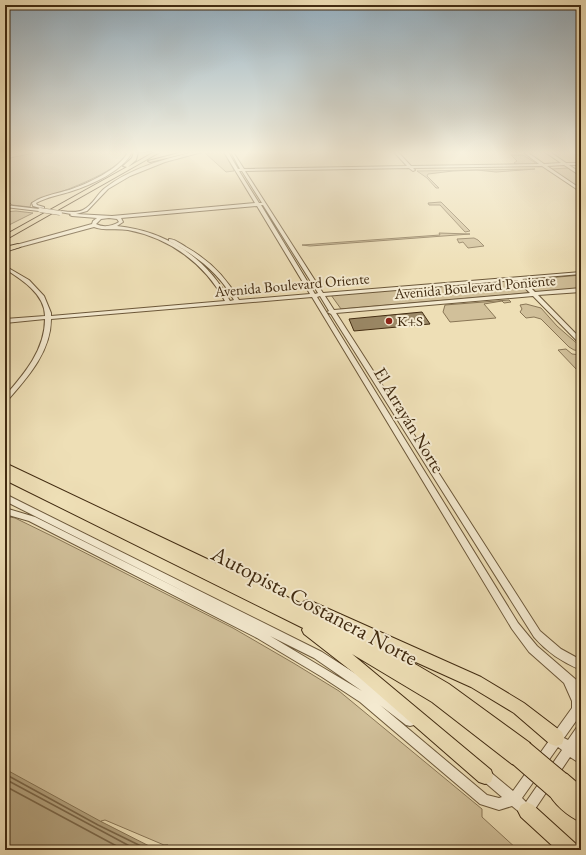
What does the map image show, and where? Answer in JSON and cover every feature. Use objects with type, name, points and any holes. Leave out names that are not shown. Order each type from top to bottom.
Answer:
[{"type":"highway","points":[[5,235],[84,192]]},
{"type":"highway","points":[[5,238],[86,192]]},
{"type":"highway","points":[[5,250],[18,246]]},
{"type":"highway","name":"Autopista Costanera Norte","points":[[5,467],[344,630],[402,663],[454,696],[559,785],[581,797]]},
{"type":"highway","name":"Autopista Costanera Norte","points":[[5,475],[282,610],[354,647],[397,672],[521,753]]},
{"type":"highway","points":[[242,581],[328,614],[471,679],[519,708],[556,738]]},
{"type":"highway","points":[[282,610],[344,656],[485,776]]},
{"type":"highway","name":"Autopista Costanera Norte","points":[[559,785],[581,813]]},
{"type":"highway","points":[[527,811],[570,850]]},
{"type":"street","points":[[40,210],[34,204],[38,201],[66,192]]},
{"type":"street","points":[[62,214],[86,210],[102,192]]},
{"type":"street","name":"El Arrayán Norte","points":[[251,192],[314,295],[328,312],[538,634],[552,650],[581,665]]},
{"type":"street","name":"El Arrayán Norte","points":[[257,192],[322,295],[328,312],[520,634],[533,649],[581,691]]},
{"type":"street","points":[[18,246],[94,224],[96,220],[104,218],[264,203]]},
{"type":"street","points":[[5,208],[40,210],[62,214],[104,218]]},
{"type":"street","points":[[62,214],[101,227],[139,231],[180,250],[194,260],[209,274],[219,286],[228,302]]},
{"type":"street","points":[[110,227],[132,216]]},
{"type":"street","points":[[113,217],[160,235],[196,255],[218,274],[237,301]]},
{"type":"street","points":[[5,267],[21,276],[37,290],[46,305],[49,318],[47,335],[38,356],[24,377],[5,400]]},
{"type":"street","name":"Avenida Boulevard Oriente","points":[[5,321],[581,273]]},
{"type":"street","points":[[519,279],[581,342]]},
{"type":"street","name":"Avenida Boulevard Poniente","points":[[328,312],[581,290]]},
{"type":"street","points":[[5,497],[318,655],[363,685],[442,746],[485,776],[527,811],[581,731]]},
{"type":"street","points":[[5,511],[32,519],[311,664],[364,698],[484,800],[499,804],[514,799],[579,707],[567,679]]},
{"type":"street","points":[[311,664],[318,655]]},
{"type":"street","points":[[556,738],[581,758]]},
{"type":"shaded area","points":[[5,192],[60,192],[31,203],[30,207],[12,205],[7,200],[8,193],[5,194]]},
{"type":"shaded area","points":[[441,202],[470,231],[465,232],[440,205],[429,205],[428,203]]},
{"type":"shaded area","points":[[16,211],[33,213],[5,227],[5,212]]},
{"type":"shaded area","points":[[439,233],[470,234],[310,246],[302,245],[440,235]]},
{"type":"shaded area","points":[[474,238],[484,246],[468,248],[463,242],[459,243],[457,239]]},
{"type":"shaded area","points":[[581,275],[581,289],[537,293],[525,280]]},
{"type":"shaded area","points":[[518,280],[529,293],[341,309],[331,295]]},
{"type":"shaded area","points":[[509,300],[511,302],[504,303],[502,301],[484,304],[496,318],[450,322],[443,312],[445,305]]},
{"type":"shaded area","points":[[526,304],[541,308],[557,326],[581,347],[581,351],[574,350],[569,347],[541,319],[534,317],[526,318],[520,312],[522,309],[520,305]]},
{"type":"shaded area","points":[[566,349],[572,354],[581,355],[581,370],[577,370],[558,350]]},
{"type":"shaded area","points":[[5,516],[15,518],[54,537],[233,628],[339,691],[482,809],[482,817],[518,850],[351,850],[348,847],[334,850],[5,850]],"holes":[[[105,820],[164,845],[168,845],[148,847],[107,831],[101,821]]]},
{"type":"water","points":[[5,769],[100,821],[157,850],[5,850]]},
{"type":"building","name":"K+S","points":[[422,312],[430,324],[354,331],[349,319]]},
{"type":"place","name":"K+S","points":[[389,321]]}]
